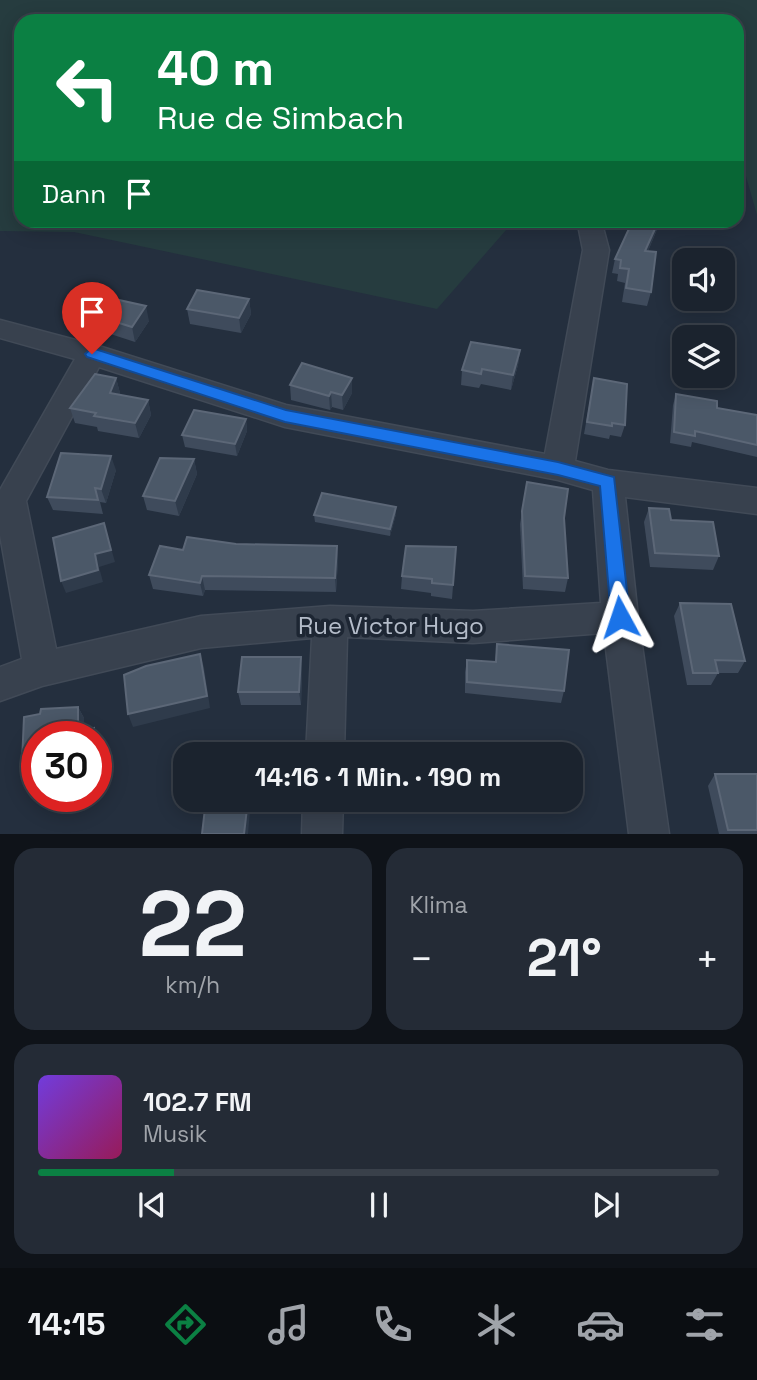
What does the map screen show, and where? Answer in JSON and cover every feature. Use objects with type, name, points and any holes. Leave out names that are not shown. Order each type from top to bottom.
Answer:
[{"type":"street","points":[[558,468],[596,250],[591,228]]},
{"type":"street","points":[[0,329],[92,354],[285,416],[558,468],[608,482],[757,501]]},
{"type":"street","points":[[43,669],[5,501],[92,354]]},
{"type":"street","points":[[608,482],[620,617],[649,834]]},
{"type":"street","name":"Rue Victor Hugo","points":[[0,684],[43,669],[201,632],[330,621],[473,627],[620,617]]},
{"type":"street","points":[[325,742],[330,621]]},
{"type":"street","points":[[322,834],[323,812]]},
{"type":"green space","points":[[0,0],[757,0],[757,215],[744,170],[744,14],[14,14],[14,228],[508,228],[437,309],[74,232],[0,231]]},
{"type":"building","points":[[629,228],[655,228],[645,251],[656,252],[651,292],[626,288],[629,269],[620,268],[621,260],[615,259]]},
{"type":"building","points":[[197,290],[249,299],[239,318],[187,309]]},
{"type":"building","points":[[101,296],[146,306],[132,327],[87,313]]},
{"type":"building","points":[[471,342],[520,350],[513,375],[482,369],[481,374],[462,370]]},
{"type":"building","points":[[302,363],[352,378],[342,395],[331,392],[329,396],[290,385]]},
{"type":"building","points":[[95,374],[116,378],[110,393],[148,400],[135,423],[94,416],[96,413],[70,408]]},
{"type":"building","points":[[594,378],[627,384],[625,425],[587,422]]},
{"type":"building","points":[[676,394],[717,401],[717,408],[757,415],[757,445],[695,431],[695,436],[674,432]]},
{"type":"building","points":[[194,410],[246,419],[235,444],[182,435]]},
{"type":"building","points":[[61,453],[111,456],[101,489],[95,488],[98,500],[47,497]]},
{"type":"building","points":[[160,458],[194,459],[175,501],[143,496]]},
{"type":"building","points":[[527,482],[568,489],[564,518],[568,578],[525,576],[522,511]]},
{"type":"building","points":[[322,493],[396,507],[390,529],[314,515]]},
{"type":"building","points":[[649,508],[669,509],[671,520],[713,522],[719,556],[655,553]]},
{"type":"building","points":[[104,523],[111,550],[95,554],[98,570],[61,581],[53,538]]},
{"type":"building","points":[[187,537],[236,544],[337,546],[335,578],[202,576],[200,583],[149,575],[160,546],[183,550]]},
{"type":"building","points":[[406,546],[456,547],[453,585],[432,583],[432,579],[402,576]]},
{"type":"building","points":[[680,603],[731,604],[745,661],[715,660],[718,673],[693,673]]},
{"type":"building","points":[[497,644],[569,650],[564,691],[467,682],[467,660],[496,662]]},
{"type":"building","points":[[200,654],[207,696],[128,714],[124,675],[146,666]]},
{"type":"building","points":[[242,657],[301,657],[299,692],[238,692]]},
{"type":"building","points":[[78,707],[78,721],[24,721],[24,717],[40,714],[41,709]]},
{"type":"building","points":[[715,774],[757,774],[757,830],[728,830]]},
{"type":"building","points":[[205,812],[247,812],[244,834],[202,834]]},
{"type":"route","points":[[92,354],[285,416],[558,468],[608,482],[620,617]]}]
